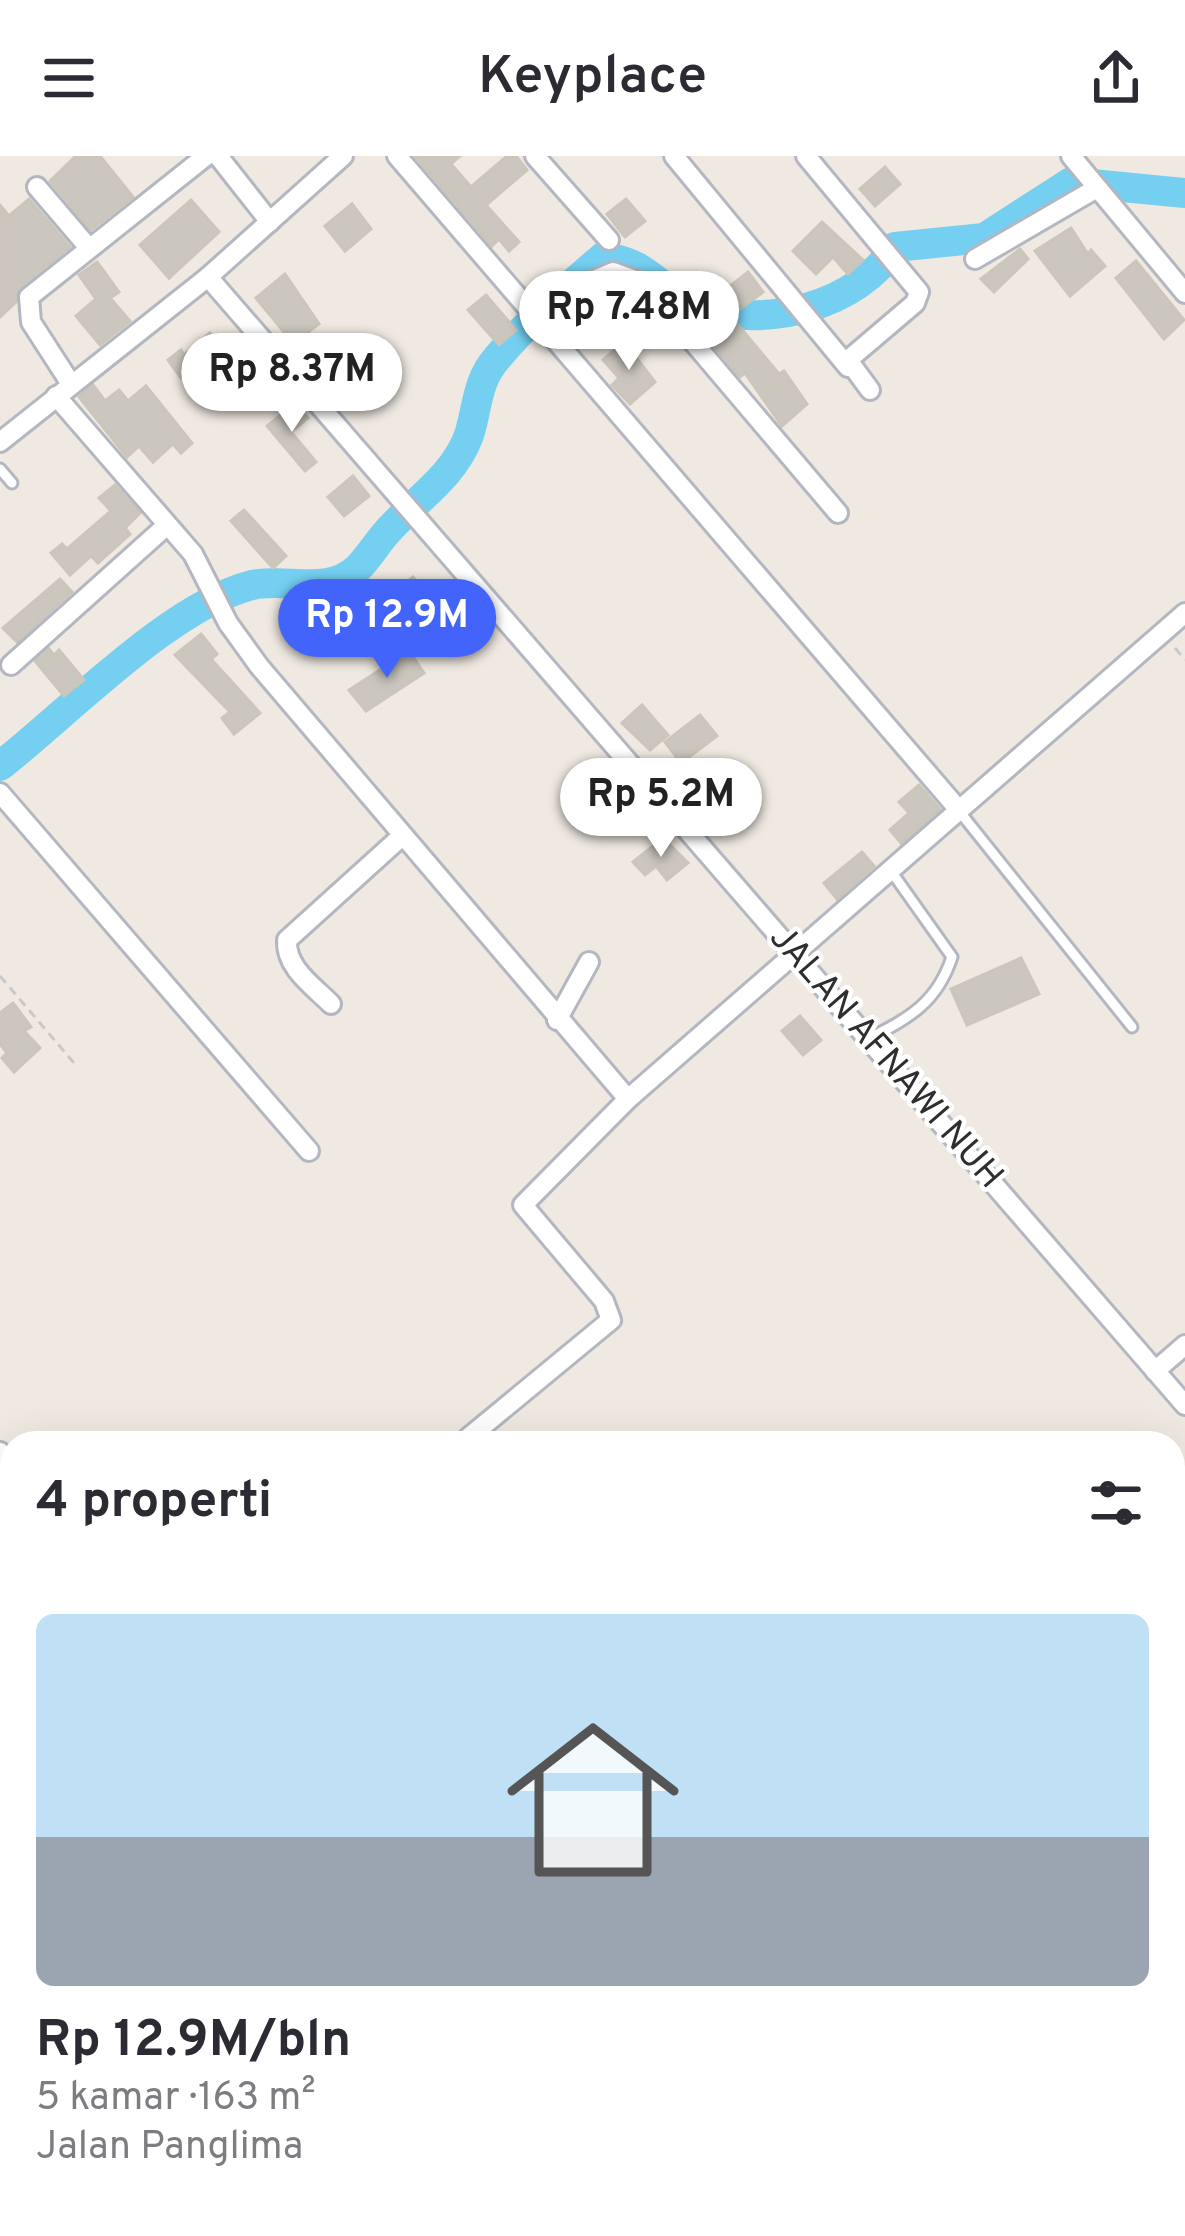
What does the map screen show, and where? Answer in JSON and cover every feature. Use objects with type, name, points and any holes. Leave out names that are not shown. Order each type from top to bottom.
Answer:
[{"type":"street","points":[[206,156],[37,287],[26,308],[63,390],[166,526],[194,554],[223,613],[259,666],[628,1099]]},
{"type":"street","points":[[218,156],[270,222]]},
{"type":"street","points":[[0,442],[208,278],[343,156]]},
{"type":"street","points":[[397,156],[959,810]]},
{"type":"street","points":[[535,156],[609,240]]},
{"type":"street","points":[[674,156],[806,322],[870,390]]},
{"type":"street","points":[[806,156],[919,292],[917,301],[851,356],[848,367]]},
{"type":"street","points":[[1071,156],[1185,293]]},
{"type":"street","points":[[37,187],[88,248]]},
{"type":"street","points":[[975,259],[1096,187]]},
{"type":"street","points":[[538,325],[594,280],[613,272],[643,283],[838,513]]},
{"type":"street","name":"JALAN AFNAWI NUH","points":[[208,278],[1185,1405]]},
{"type":"street","points":[[11,665],[166,526]]},
{"type":"street","points":[[476,1431],[611,1320],[604,1301],[523,1205],[628,1099],[1185,613]]},
{"type":"street","points":[[0,793],[309,1151]]},
{"type":"street","points":[[331,1004],[297,969],[286,952],[287,940],[402,836]]},
{"type":"street","points":[[557,1020],[590,962]]},
{"type":"street","points":[[1155,1371],[1185,1345]]},
{"type":"lane","points":[[0,470],[12,483]]},
{"type":"lane","points":[[959,810],[1132,1027]]},
{"type":"lane","points":[[868,1039],[936,996],[952,957],[891,872]]},
{"type":"path","points":[[0,976],[74,1063]]},
{"type":"building","points":[[76,156],[100,156],[133,197],[91,230],[50,181]]},
{"type":"building","points":[[415,156],[460,156],[451,164],[471,187],[507,156],[516,156],[527,170],[486,205],[519,242],[509,251],[499,239],[492,246]]},
{"type":"building","points":[[885,167],[900,184],[875,206],[860,189]]},
{"type":"building","points":[[29,199],[70,247],[21,286],[16,302],[0,317],[0,205],[9,216]]},
{"type":"building","points":[[626,199],[645,221],[625,237],[607,214]]},
{"type":"building","points":[[191,200],[219,232],[169,278],[140,245]]},
{"type":"building","points":[[352,204],[371,229],[345,251],[325,226]]},
{"type":"building","points":[[822,222],[863,260],[848,274],[833,257],[816,274],[793,251]]},
{"type":"building","points":[[1071,228],[1088,254],[1091,250],[1105,266],[1070,296],[1035,251]]},
{"type":"building","points":[[1020,249],[1028,259],[994,292],[981,279]]},
{"type":"building","points":[[1136,261],[1184,320],[1164,339],[1116,278]]},
{"type":"building","points":[[97,262],[119,292],[110,298],[130,321],[100,345],[76,316],[96,299],[79,275]]},
{"type":"building","points":[[748,272],[763,292],[740,309],[725,290]]},
{"type":"building","points":[[285,274],[319,324],[293,343],[256,298]]},
{"type":"building","points":[[486,295],[516,330],[499,345],[468,310]]},
{"type":"building","points":[[734,320],[779,374],[784,371],[807,404],[782,426],[745,373],[740,377],[709,340]]},
{"type":"building","points":[[210,333],[226,353],[205,370],[200,364],[181,378],[168,360],[181,350],[184,355]]},
{"type":"building","points":[[624,342],[655,382],[630,404],[612,385],[619,378],[603,360]]},
{"type":"building","points":[[343,346],[360,367],[334,389],[316,369]]},
{"type":"building","points":[[93,385],[105,401],[119,390],[128,401],[146,386],[192,443],[181,453],[173,444],[153,462],[139,446],[127,457],[79,397]]},
{"type":"building","points":[[296,403],[308,418],[291,432],[316,462],[305,471],[267,426]]},
{"type":"building","points":[[353,476],[369,496],[344,516],[328,497]]},
{"type":"building","points":[[115,485],[140,513],[125,528],[130,534],[98,563],[91,556],[70,575],[51,553],[62,544],[67,549],[111,511],[99,498]]},
{"type":"building","points":[[244,510],[286,556],[273,568],[231,521]]},
{"type":"building","points":[[413,577],[448,614],[432,625],[419,607],[411,614],[394,592]]},
{"type":"building","points":[[60,579],[72,592],[17,642],[3,628]]},
{"type":"building","points":[[201,634],[217,654],[211,659],[260,713],[234,734],[222,718],[230,712],[175,655]]},
{"type":"building","points":[[49,649],[54,655],[59,650],[84,680],[64,696],[35,661]]},
{"type":"building","points":[[409,651],[424,673],[366,711],[349,690]]},
{"type":"building","points":[[642,705],[668,735],[650,750],[622,723]]},
{"type":"building","points":[[700,715],[717,736],[681,763],[665,742]]},
{"type":"building","points":[[919,785],[940,809],[901,843],[890,830],[909,813],[899,802]]},
{"type":"building","points":[[663,838],[688,863],[667,880],[656,866],[645,875],[633,862]]},
{"type":"building","points":[[862,852],[874,866],[837,899],[824,883]]},
{"type":"building","points":[[1021,958],[1039,994],[967,1025],[951,989]]},
{"type":"building","points":[[13,1003],[31,1027],[24,1031],[40,1048],[14,1072],[2,1058],[7,1053],[0,1044],[0,1013]]},
{"type":"building","points":[[800,1016],[821,1040],[803,1055],[782,1031]]},
{"type":"waterway","points":[[0,766],[154,637],[220,597],[266,583],[333,582],[358,568],[454,463],[469,435],[485,376],[497,358],[603,257],[633,265],[701,307],[726,313],[781,313],[834,298],[858,284],[895,247],[984,238],[1071,182],[1185,193]]}]
